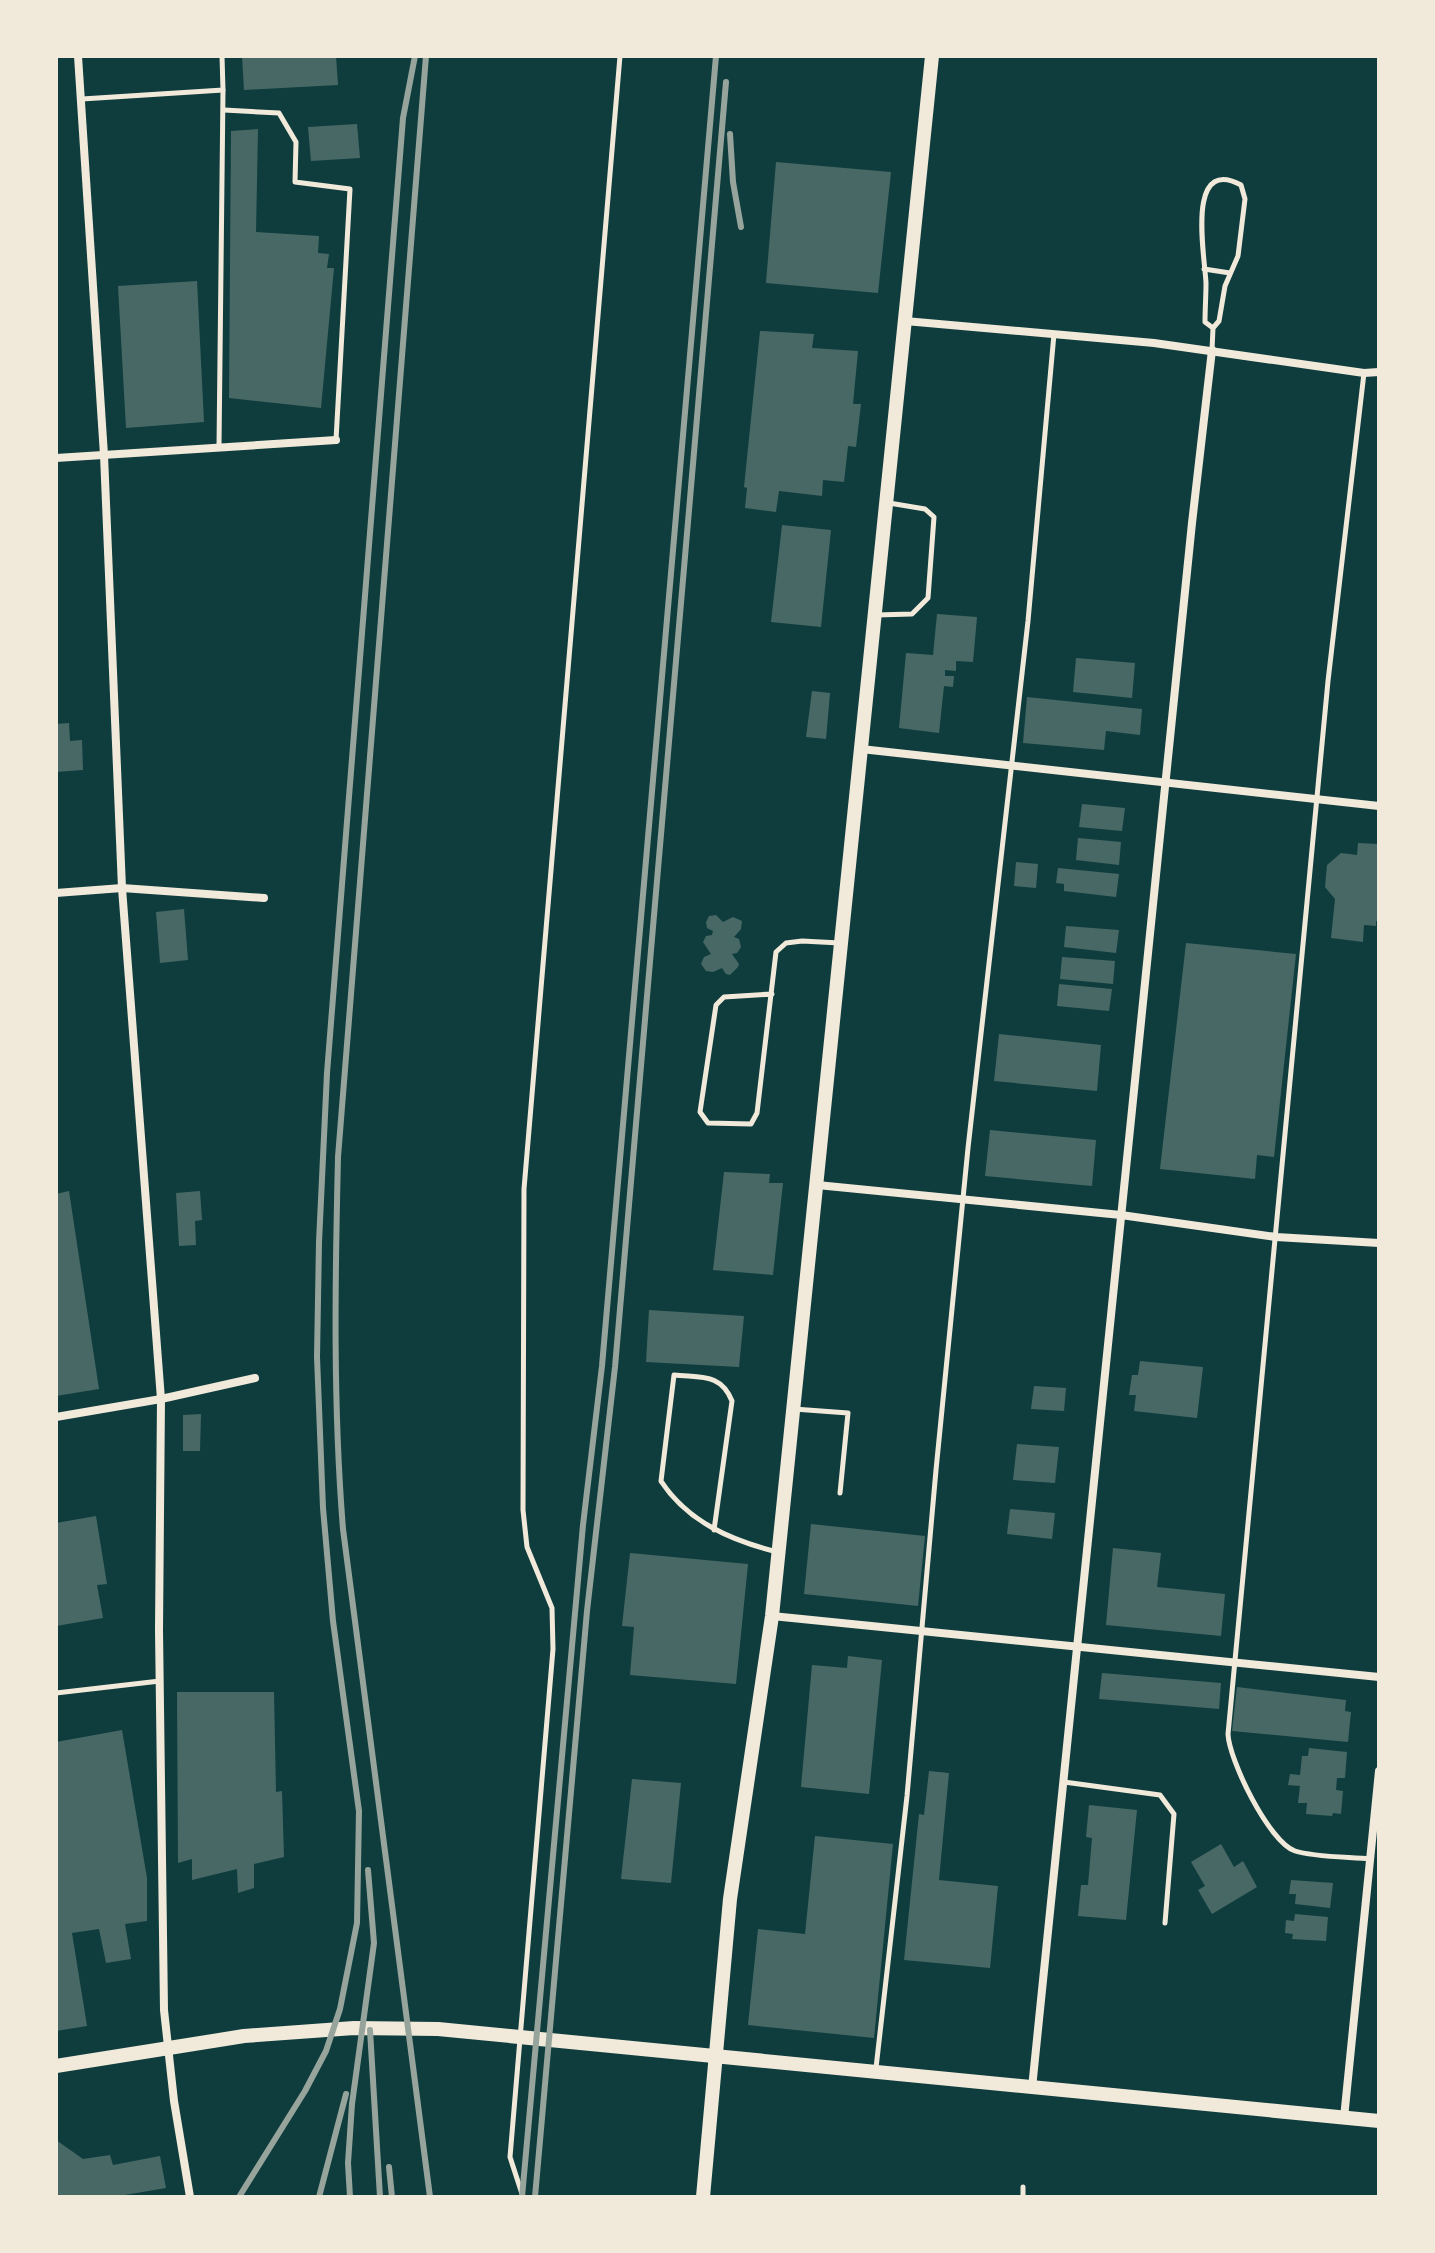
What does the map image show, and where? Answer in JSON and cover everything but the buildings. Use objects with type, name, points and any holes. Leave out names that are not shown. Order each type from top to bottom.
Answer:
[{"type":"street","points":[[78,56],[104,455],[122,888],[161,1399],[164,2010],[166,2046],[190,2197]]},
{"type":"street","points":[[703,2197],[730,1899],[779,1552],[932,56]]},
{"type":"street","points":[[905,321],[1212,350],[1364,373],[1379,372]]},
{"type":"street","points":[[1032,2088],[1212,350]]},
{"type":"street","points":[[56,458],[336,440]]},
{"type":"street","points":[[861,749],[1379,806]]},
{"type":"street","points":[[56,893],[122,888],[264,898]]},
{"type":"street","points":[[817,1185],[1121,1215],[1276,1237],[1379,1243]]},
{"type":"street","points":[[56,1417],[161,1399],[255,1378]]},
{"type":"street","points":[[772,1616],[1379,1677]]},
{"type":"street","points":[[1344,2118],[1379,1771]]},
{"type":"street","points":[[56,2066],[166,2046],[244,2036],[354,2028],[438,2029],[1379,2121]]},
{"type":"lane","points":[[219,447],[224,110],[222,56]]},
{"type":"lane","points":[[523,2197],[510,2157],[553,1649],[552,1608],[527,1547],[523,1510],[524,1189],[620,56]]},
{"type":"lane","points":[[81,99],[223,90]]},
{"type":"lane","points":[[224,110],[279,113],[296,142],[295,182],[350,189],[336,440]]},
{"type":"lane","points":[[1212,350],[1213,328],[1219,321],[1225,286],[1238,256],[1245,199],[1241,185],[1218,179],[1211,183],[1205,193],[1201,254],[1205,322],[1213,328]]},
{"type":"lane","points":[[1204,269],[1230,273]]},
{"type":"lane","points":[[876,2071],[924,1630],[936,1470],[963,1199],[1028,621],[1054,334]]},
{"type":"lane","points":[[1364,373],[1328,681],[1228,1745],[1231,1757],[1272,1832],[1283,1844],[1295,1851],[1370,1859]]},
{"type":"lane","points":[[875,615],[912,614],[928,598],[934,517],[925,509],[887,502]]},
{"type":"lane","points":[[772,994],[724,997],[716,1005],[700,1112],[708,1123],[751,1124],[757,1113],[772,994],[776,952],[786,943],[842,943]]},
{"type":"lane","points":[[714,1530],[732,1401],[727,1387],[718,1380],[674,1375],[661,1481],[673,1499],[714,1530],[749,1545],[779,1552]]},
{"type":"lane","points":[[793,1409],[848,1413],[840,1493]]},
{"type":"lane","points":[[56,1693],[160,1681]]},
{"type":"lane","points":[[1064,1782],[1160,1795],[1174,1814],[1165,1923]]},
{"type":"lane","points":[[1023,2187],[1023,2197]]},
{"type":"railway","points":[[239,2197],[305,2091],[326,2051],[340,2009],[357,1923],[359,1811],[333,1621],[323,1508],[317,1357],[319,1242],[327,1073],[403,118],[415,56]]},
{"type":"railway","points":[[426,56],[338,1157],[336,1343],[343,1529],[430,2197]]},
{"type":"railway","points":[[522,2197],[583,1525],[602,1366],[716,56]]},
{"type":"railway","points":[[535,2197],[587,1611],[615,1367],[726,82]]},
{"type":"railway","points":[[730,134],[733,182],[741,227]]},
{"type":"railway","points":[[350,2197],[348,2163],[352,2104],[374,1943],[368,1870]]},
{"type":"railway","points":[[370,2030],[380,2197]]},
{"type":"railway","points":[[319,2197],[346,2094]]},
{"type":"railway","points":[[389,2167],[392,2197]]}]
